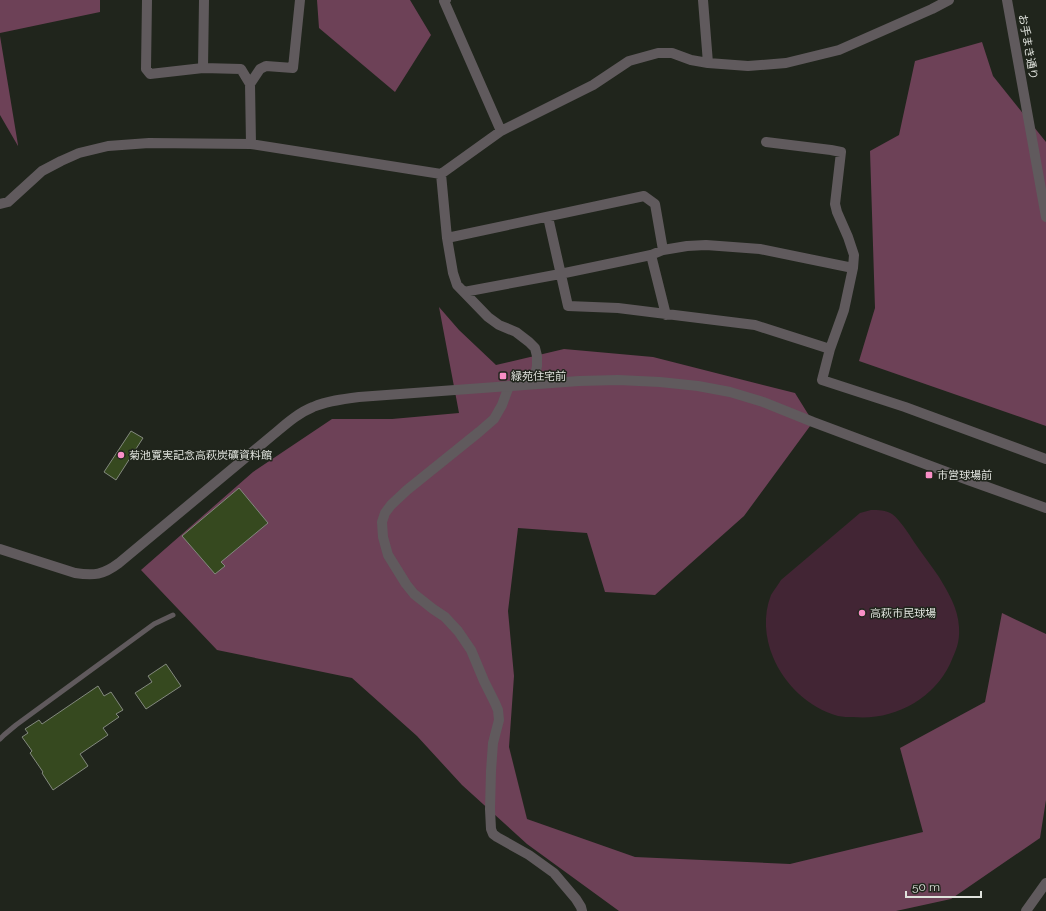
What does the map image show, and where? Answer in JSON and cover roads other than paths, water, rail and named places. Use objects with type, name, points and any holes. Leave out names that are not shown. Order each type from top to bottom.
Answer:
[{"type":"street","points":[[147,0],[146,69],[150,74],[203,68],[241,68],[250,84],[250,144]]},
{"type":"street","points":[[203,68],[204,0]]},
{"type":"street","points":[[250,84],[260,69],[266,66],[293,68],[300,0]]},
{"type":"street","points":[[446,0],[444,1],[501,131]]},
{"type":"street","points":[[703,0],[708,63]]},
{"type":"street","points":[[0,204],[8,202],[42,171],[61,161],[108,146],[149,143],[250,144],[441,174],[501,131],[594,85],[629,61],[658,52],[672,53],[691,60],[708,63],[748,66],[786,63],[839,50],[949,0]]},
{"type":"street","name":"お手まき通り","points":[[1007,0],[1046,217]]},
{"type":"street","points":[[766,142],[841,152],[835,204],[836,212],[848,237],[854,255],[853,268],[844,310],[830,349],[822,380],[905,406],[1046,459]]},
{"type":"street","points":[[441,174],[447,238],[453,273],[458,285],[488,317],[499,325],[516,332],[535,348],[537,366],[533,384]]},
{"type":"street","points":[[447,238],[644,196],[655,204],[663,250]]},
{"type":"street","points":[[548,217],[568,306],[618,308],[755,325],[830,349]]},
{"type":"street","points":[[464,292],[560,274],[651,255],[663,250],[687,246],[706,245],[760,249],[853,268]]},
{"type":"street","points":[[651,255],[666,315]]},
{"type":"street","points":[[0,548],[75,573],[88,575],[99,574],[110,570],[119,564],[274,434],[294,418],[312,407],[335,400],[359,397],[579,380],[660,382],[698,386],[730,392],[763,402],[1046,508]]},
{"type":"street","points":[[509,386],[502,405],[494,419],[407,490],[384,513],[382,522],[383,537],[388,554],[406,584],[414,594],[445,617],[458,631],[471,650],[484,681],[496,703],[499,720],[494,743],[491,771],[490,809],[493,834],[529,855],[554,873],[576,898],[582,911]]},
{"type":"street","points":[[1026,911],[1046,883]]},
{"type":"lane","points":[[0,740],[16,725],[154,624],[174,615]]},
{"type":"place","name":"緑苑住宅前","points":[[503,376]]},
{"type":"place","name":"菊池寛実記念高萩炭礦資料館","points":[[121,455]]},
{"type":"place","name":"市営球場前","points":[[929,475]]},
{"type":"place","name":"高萩市民球場","points":[[862,613]]}]
